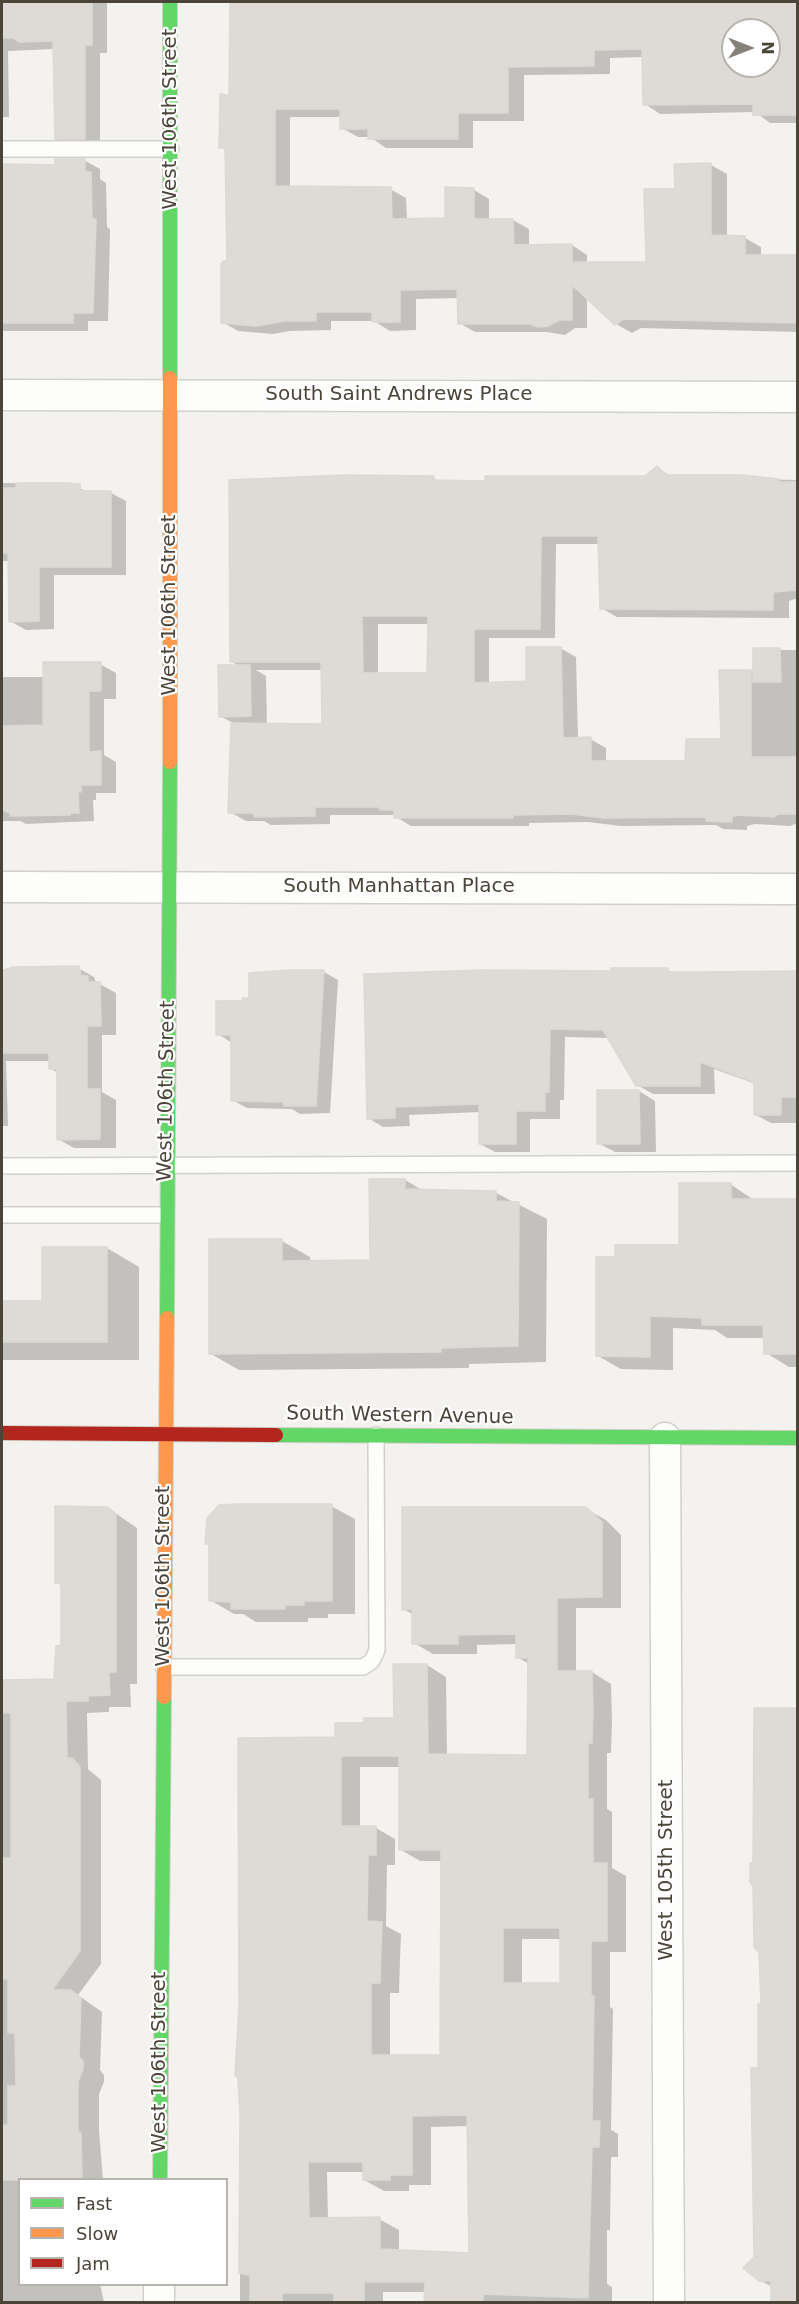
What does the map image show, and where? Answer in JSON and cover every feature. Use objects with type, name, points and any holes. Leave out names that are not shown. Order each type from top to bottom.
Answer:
[{"type":"street","name":"West 106th Street","points":[[160,2178],[166,1166],[170,886],[170,2]]},
{"type":"street","name":"South Saint Andrews Place","points":[[2,395],[798,397]]},
{"type":"street","name":"South Manhattan Place","points":[[2,888],[170,886],[798,889]]},
{"type":"street","name":"South Western Avenue","points":[[2,1433],[164,1432],[798,1438]]},
{"type":"street","name":"West 105th Street","points":[[665,1438],[669,2302]]},
{"type":"street","points":[[159,2286],[159,2302]]},
{"type":"lane","points":[[2,149],[171,149]]},
{"type":"lane","points":[[2,1166],[798,1162]]},
{"type":"lane","points":[[2,1215],[166,1215]]},
{"type":"lane","points":[[163,1667],[363,1667],[372,1661],[377,1650],[376,1435]]},
{"type":"building","points":[[2,2],[92,2],[92,45],[85,45],[85,139],[55,139],[53,41],[19,42],[13,38],[2,38]]},
{"type":"building","points":[[230,2],[798,2],[798,115],[753,115],[753,104],[643,105],[642,49],[594,50],[594,66],[508,67],[508,113],[458,113],[458,139],[368,139],[368,129],[340,129],[340,109],[275,109],[275,186],[391,187],[392,219],[445,218],[445,187],[474,188],[474,219],[513,219],[514,245],[572,244],[572,262],[646,262],[644,189],[675,189],[674,164],[711,163],[711,235],[745,236],[745,255],[798,255],[798,323],[624,319],[615,325],[572,285],[572,320],[559,320],[548,326],[458,324],[457,289],[400,290],[400,322],[372,322],[372,312],[316,312],[316,321],[285,321],[256,326],[221,323],[221,264],[227,261],[225,148],[219,148],[220,94],[229,95]]},
{"type":"building","points":[[55,159],[85,159],[85,172],[91,172],[92,219],[96,219],[93,313],[73,313],[73,323],[2,323],[2,164],[55,165]]},
{"type":"building","points":[[657,466],[666,475],[742,475],[779,479],[779,482],[798,482],[798,590],[773,592],[773,610],[600,609],[598,536],[541,536],[540,629],[474,629],[474,683],[526,681],[526,647],[561,647],[563,738],[591,737],[591,761],[685,761],[686,739],[721,739],[719,670],[751,670],[751,757],[798,757],[798,814],[778,814],[774,817],[738,815],[732,817],[732,822],[706,821],[706,817],[604,818],[571,814],[513,815],[513,818],[394,818],[394,810],[380,810],[380,807],[315,807],[315,816],[254,817],[254,813],[228,813],[231,723],[322,724],[321,662],[230,662],[229,480],[346,475],[434,476],[434,480],[485,481],[485,476],[645,476]],"holes":[[[362,616],[428,616],[427,673],[363,673]]]},
{"type":"building","points":[[16,483],[69,483],[80,484],[80,491],[111,491],[111,567],[39,567],[39,621],[9,622],[8,553],[2,553],[2,488],[16,488]]},
{"type":"building","points":[[753,648],[780,648],[781,682],[753,682]]},
{"type":"building","points":[[43,662],[101,662],[101,691],[89,691],[89,752],[101,751],[101,785],[81,785],[81,792],[78,792],[79,813],[10,816],[10,813],[2,810],[2,726],[43,725]]},
{"type":"building","points":[[218,665],[250,665],[251,716],[219,717]]},
{"type":"building","points":[[79,966],[81,976],[88,976],[88,982],[100,982],[101,1026],[87,1026],[87,1089],[100,1089],[100,1139],[57,1140],[57,1069],[49,1069],[49,1053],[2,1053],[2,971],[13,967]]},
{"type":"building","points":[[611,968],[668,968],[668,972],[798,971],[798,1097],[781,1097],[781,1115],[754,1115],[754,1082],[700,1062],[700,1086],[636,1086],[603,1030],[550,1029],[549,1092],[545,1092],[545,1111],[516,1111],[516,1144],[479,1144],[479,1104],[395,1107],[395,1118],[367,1119],[364,974],[484,970],[611,971]]},
{"type":"building","points":[[324,970],[316,1106],[284,1106],[283,1102],[231,1101],[231,1035],[216,1035],[216,1001],[242,1001],[242,998],[249,998],[249,973]]},
{"type":"building","points":[[597,1090],[639,1090],[640,1144],[597,1144]]},
{"type":"building","points":[[369,1179],[405,1179],[405,1189],[496,1191],[496,1201],[519,1202],[518,1346],[441,1348],[441,1352],[209,1354],[209,1239],[282,1239],[282,1261],[370,1260]]},
{"type":"building","points":[[679,1183],[731,1183],[731,1199],[798,1199],[798,1354],[764,1354],[763,1325],[702,1325],[702,1318],[650,1316],[650,1357],[596,1356],[596,1257],[615,1257],[615,1245],[679,1245]]},
{"type":"building","points":[[42,1247],[107,1247],[107,1342],[2,1342],[2,1301],[42,1301]]},
{"type":"building","points":[[332,1504],[332,1601],[304,1601],[304,1605],[285,1605],[285,1609],[231,1609],[231,1602],[209,1601],[209,1544],[205,1544],[207,1518],[219,1505]]},
{"type":"building","points":[[55,1506],[108,1507],[116,1514],[116,1672],[109,1672],[110,1695],[88,1696],[88,1701],[66,1701],[67,1758],[72,1758],[80,1767],[80,1951],[52,1990],[71,1990],[81,1998],[79,2057],[83,2061],[83,2069],[78,2082],[78,2131],[81,2133],[82,2178],[2,2180],[2,2125],[8,2125],[8,2086],[16,2086],[15,2033],[8,2033],[8,1979],[2,1979],[2,1858],[11,1858],[11,1713],[2,1713],[2,1680],[54,1679],[56,1646],[61,1645],[61,1583],[55,1583]]},
{"type":"building","points":[[402,1507],[586,1507],[602,1522],[602,1597],[557,1598],[557,1671],[592,1671],[592,1743],[588,1743],[588,1799],[593,1799],[593,1863],[607,1863],[607,1941],[591,1941],[591,1996],[594,1996],[592,2121],[600,2121],[599,2147],[592,2147],[588,2298],[483,2294],[483,2302],[424,2302],[425,2282],[364,2282],[364,2302],[334,2302],[334,2293],[282,2293],[282,2302],[250,2302],[250,2275],[239,2273],[240,2116],[238,2078],[235,2075],[239,2007],[238,1738],[335,1737],[335,1723],[364,1723],[364,1718],[394,1718],[393,1664],[427,1664],[428,1754],[527,1755],[528,1658],[516,1658],[516,1634],[458,1635],[458,1644],[412,1644],[412,1609],[402,1610]],"holes":[[[341,1756],[399,1756],[399,1850],[441,1850],[440,2055],[371,2055],[371,1983],[380,1983],[382,1922],[367,1921],[368,1855],[376,1855],[376,1826],[341,1826]],[[503,1928],[560,1928],[560,1983],[503,1983]],[[467,2115],[469,2253],[380,2249],[380,2217],[309,2218],[308,2162],[363,2162],[363,2180],[390,2180],[390,2175],[412,2175],[412,2116]]]},
{"type":"building","points":[[754,1708],[798,1708],[798,2302],[771,2302],[771,2281],[759,2281],[743,2268],[754,2257],[751,2068],[758,2068],[758,2004],[761,2004],[759,1953],[754,1947],[753,1886],[750,1882],[750,1863],[753,1863]]},
{"type":"traffic: fast","points":[[170,2],[170,378]]},
{"type":"traffic: fast","points":[[167,1318],[170,762]]},
{"type":"traffic: fast","points":[[276,1435],[798,1438]]},
{"type":"traffic: fast","points":[[160,2178],[164,1697]]},
{"type":"traffic: slow","points":[[170,378],[170,762]]},
{"type":"traffic: slow","points":[[164,1697],[167,1318]]},
{"type":"traffic: jam","points":[[2,1433],[276,1435]]}]
